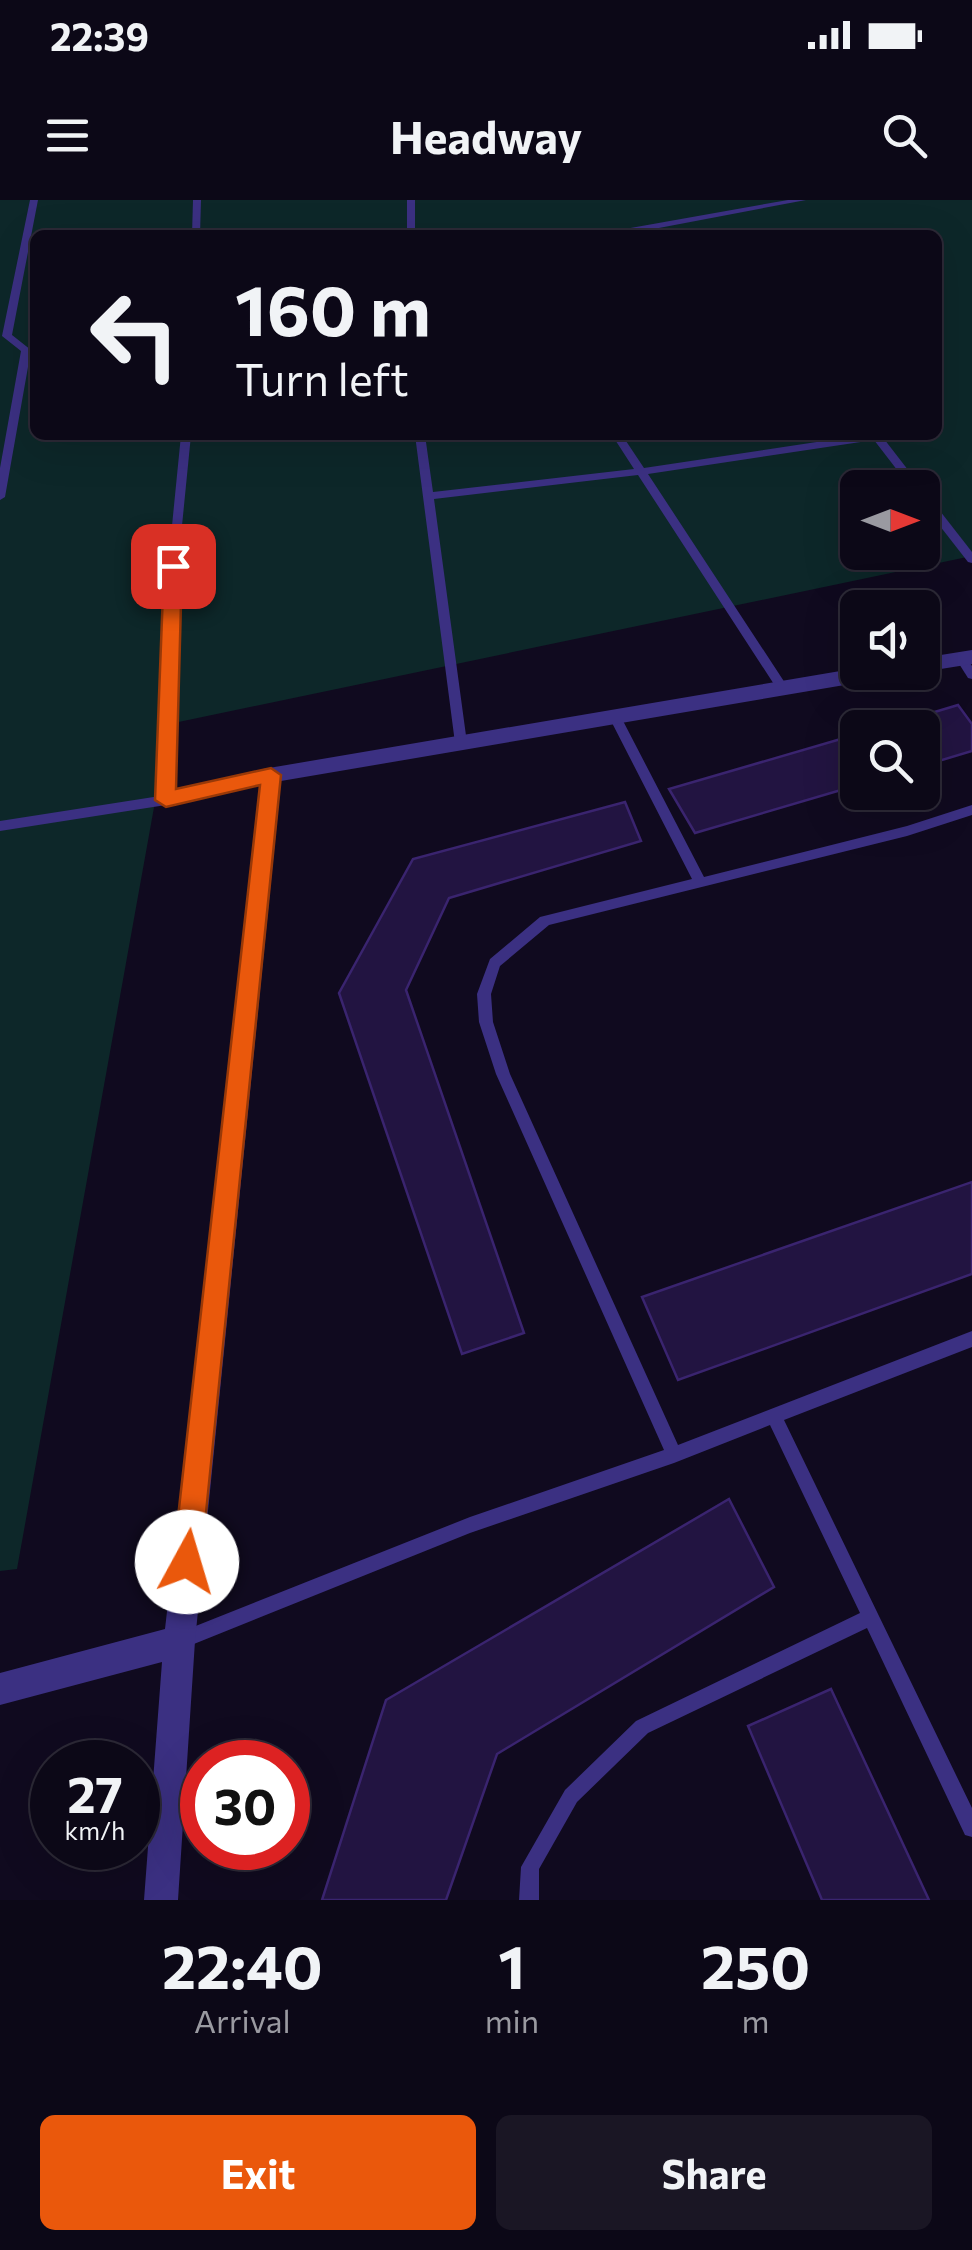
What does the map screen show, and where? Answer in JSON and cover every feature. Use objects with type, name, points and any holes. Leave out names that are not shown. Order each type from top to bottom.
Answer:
[{"type":"street","points":[[940,665],[969,664]]},
{"type":"street","points":[[160,1900],[179,1641],[271,775],[840,679]]},
{"type":"street","points":[[0,1688],[179,1641]]},
{"type":"lane","points":[[0,498],[26,350],[7,336],[34,200]]},
{"type":"lane","points":[[196,230],[197,200]]},
{"type":"lane","points":[[411,200],[411,230]]},
{"type":"lane","points":[[636,230],[802,200]]},
{"type":"lane","points":[[166,800],[173,566],[186,440]]},
{"type":"lane","points":[[421,440],[461,743]]},
{"type":"lane","points":[[620,440],[783,689]]},
{"type":"lane","points":[[428,496],[640,472],[845,440]]},
{"type":"lane","points":[[881,440],[903,470]]},
{"type":"lane","points":[[940,518],[972,559]]},
{"type":"lane","points":[[615,717],[700,880]]},
{"type":"lane","points":[[0,826],[166,800],[271,775]]},
{"type":"lane","points":[[674,1456],[503,1074],[486,1022],[484,994],[495,964],[545,921],[907,830],[972,810]]},
{"type":"lane","points":[[179,1641],[470,1525],[674,1456],[972,1339]]},
{"type":"lane","points":[[774,1416],[972,1828]]},
{"type":"lane","points":[[529,1900],[530,1867],[571,1796],[642,1727],[871,1617]]},
{"type":"green space","points":[[0,200],[972,200],[972,556],[940,563],[940,470],[840,470],[840,570],[905,570],[169,724],[17,1569],[0,1571]]},
{"type":"building","points":[[958,705],[972,724],[972,751],[940,761],[940,710]]},
{"type":"building","points":[[840,739],[840,790],[695,833],[669,789]]},
{"type":"building","points":[[625,802],[641,841],[449,898],[406,990],[524,1333],[462,1354],[339,993],[413,859]]},
{"type":"building","points":[[972,1182],[972,1274],[678,1380],[642,1297]]},
{"type":"building","points":[[729,1499],[774,1587],[497,1754],[446,1900],[322,1900],[386,1700]]},
{"type":"building","points":[[831,1689],[929,1900],[822,1900],[748,1726]]},
{"type":"route","points":[[173,566],[166,800],[271,775],[187,1562]]}]
